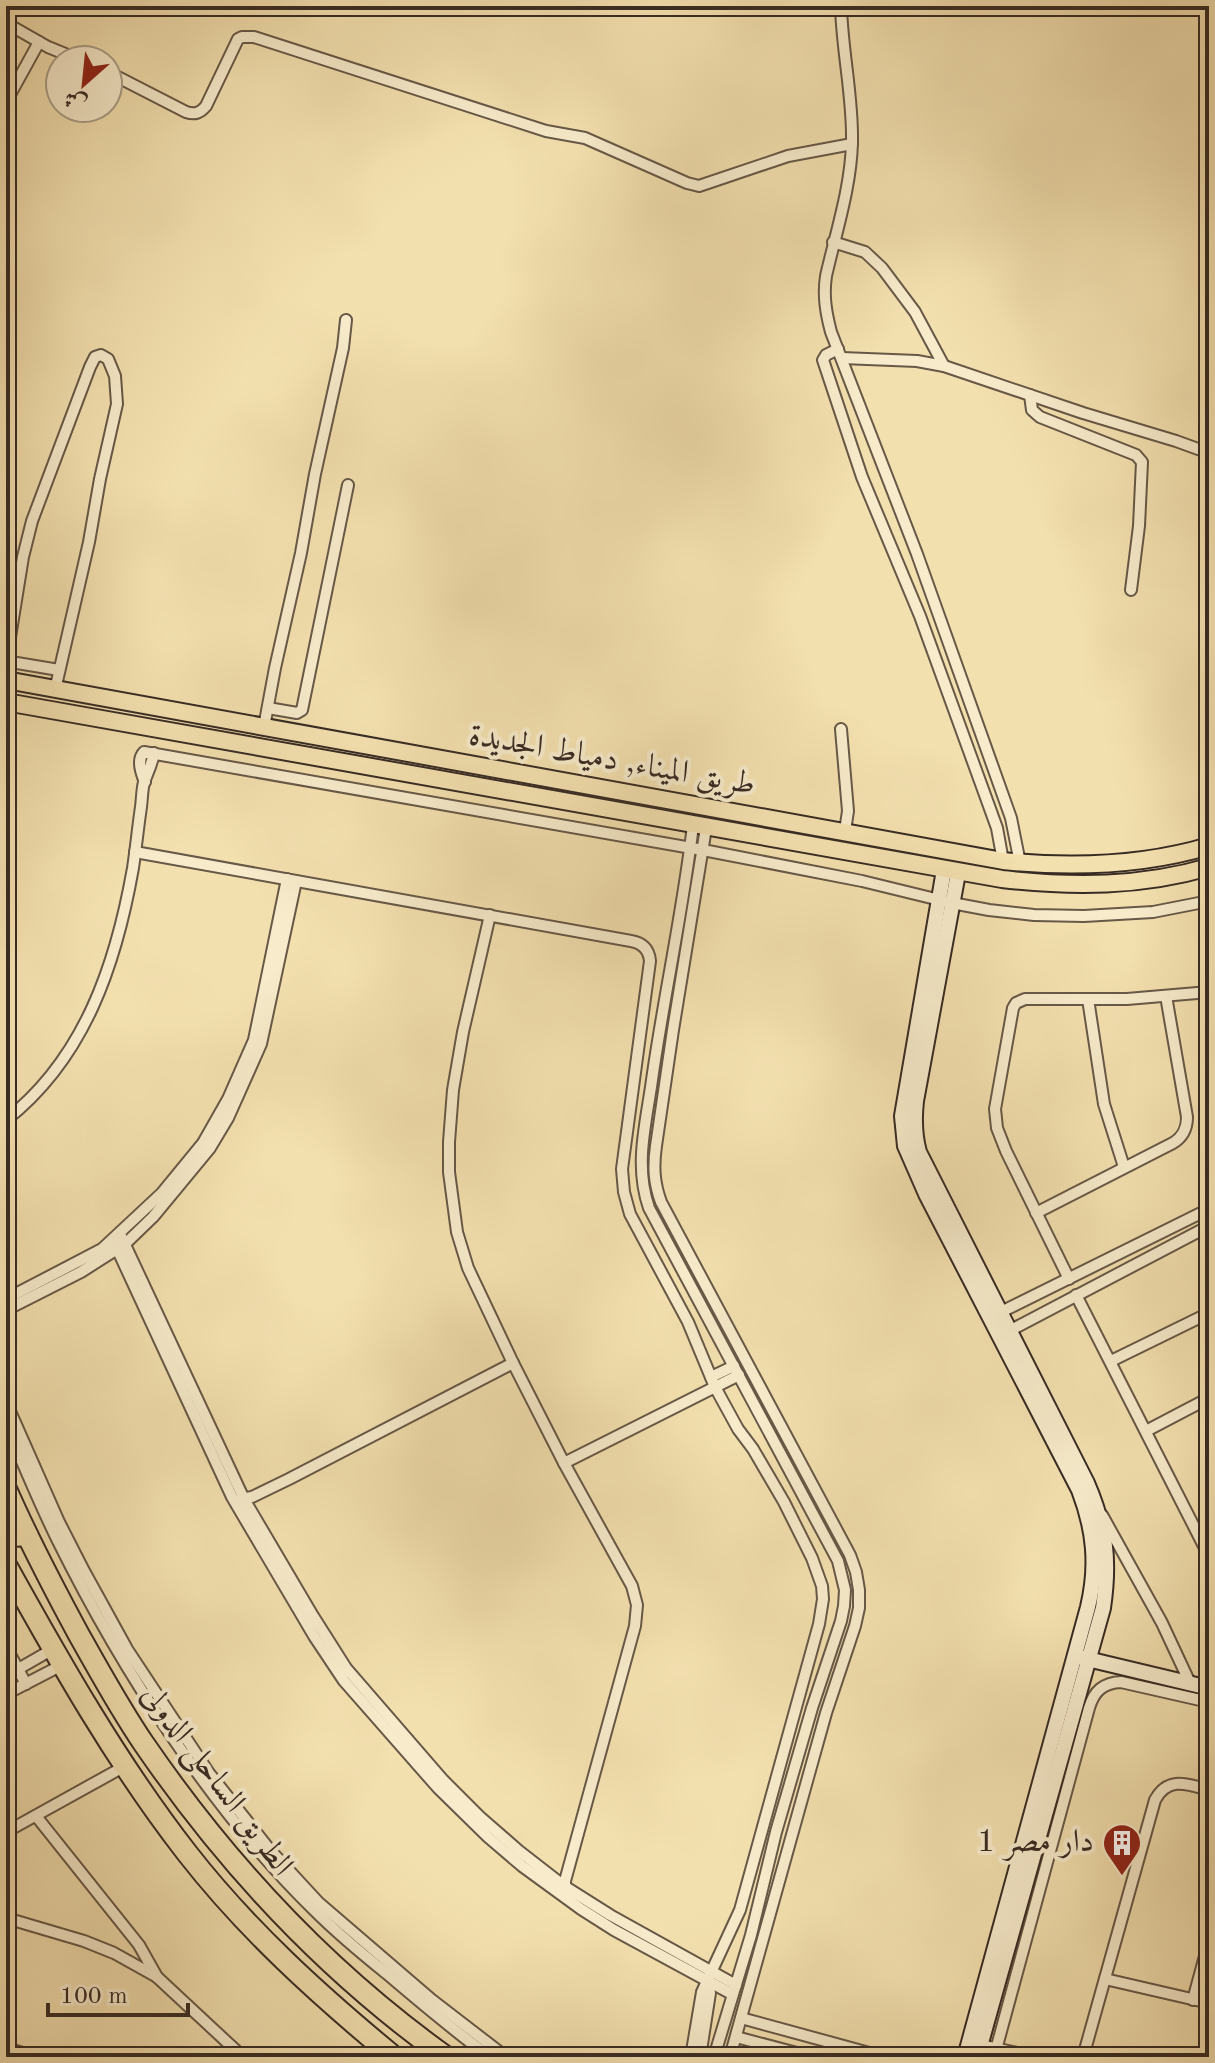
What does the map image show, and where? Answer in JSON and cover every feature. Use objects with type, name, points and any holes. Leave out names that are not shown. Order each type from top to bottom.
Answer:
[{"type":"highway","name":"الطريق الساحلى الدولى","points":[[9,1504],[114,1696],[143,1743],[209,1832],[255,1887],[305,1938],[412,2033],[446,2057]]},
{"type":"highway","points":[[6,1540],[27,1535]]},
{"type":"highway","name":"الطريق الساحلى الدولى","points":[[6,1565],[125,1766],[187,1853],[285,1962],[394,2057]]},
{"type":"main road","name":"طريق الميناء, دمياط الجديدة","points":[[6,680],[1012,862],[1098,865],[1145,861],[1209,846]]},
{"type":"main road","name":"طريق الميناء, دمياط الجديدة","points":[[6,702],[951,871],[1049,885],[1145,881],[1209,867]]},
{"type":"main road","points":[[578,805],[585,798],[586,791],[582,785]]},
{"type":"main road","points":[[597,808],[594,797],[600,788]]},
{"type":"street","points":[[841,6],[852,144],[824,299],[831,332],[917,554],[998,780],[1014,829],[1012,862]]},
{"type":"street","points":[[6,23],[44,44]]},
{"type":"street","points":[[124,80],[194,114],[206,106],[238,39],[254,37],[546,131],[580,136],[699,186],[788,156],[852,144]]},
{"type":"street","points":[[6,102],[39,42]]},
{"type":"street","points":[[833,242],[865,252],[882,268],[915,312],[944,366]]},
{"type":"street","points":[[264,727],[343,348],[346,320]]},
{"type":"street","points":[[1012,862],[999,836],[920,616],[862,477],[823,360],[826,355],[840,354],[944,366],[1209,453]]},
{"type":"street","points":[[55,690],[117,404],[115,376],[108,359],[101,355],[95,357],[90,367],[32,521],[7,656],[11,662],[59,670]]},
{"type":"street","points":[[1030,395],[1035,414],[1138,457],[1143,466],[1131,590]]},
{"type":"street","points":[[1109,444],[1115,422]]},
{"type":"street","points":[[268,708],[297,713],[303,708],[348,485]]},
{"type":"street","points":[[841,729],[847,779],[845,831]]},
{"type":"street","points":[[6,1120],[33,1097],[60,1066],[88,1021],[108,972],[125,904],[145,782],[154,753],[703,850],[1014,913],[1084,916],[1153,912],[1209,901]]},
{"type":"street","points":[[699,826],[690,848],[659,1028],[641,1177],[649,1208],[838,1561],[845,1590],[841,1621],[812,1708],[714,2057]]},
{"type":"street","points":[[699,826],[703,850],[656,1146],[656,1189],[850,1555],[859,1590],[855,1626],[826,1713],[731,2053],[718,2044]]},
{"type":"street","points":[[135,852],[637,942],[647,950],[650,961],[622,1169],[624,1192],[630,1214],[688,1322],[713,1382],[738,1429],[784,1502],[818,1573],[823,1599],[748,1882],[733,1926],[702,1992],[691,2057]]},
{"type":"street","points":[[951,871],[906,1090],[902,1116],[905,1146],[915,1172],[1009,1331],[1190,1683]]},
{"type":"street","points":[[6,1310],[81,1272],[119,1242],[212,1129],[258,1027],[292,880]]},
{"type":"street","points":[[490,915],[456,1068],[449,1172],[454,1217],[464,1258],[564,1463],[628,1577],[635,1595],[637,1615],[564,1891]]},
{"type":"street","points":[[1069,1279],[1001,1142],[996,1118],[1013,1008],[1025,999],[1209,992]]},
{"type":"street","points":[[1036,1213],[1182,1135],[1187,1123],[1166,996]]},
{"type":"street","points":[[1088,999],[1104,1104],[1124,1167]]},
{"type":"street","points":[[999,1313],[1209,1209]]},
{"type":"street","points":[[1009,1331],[1209,1226]]},
{"type":"street","points":[[6,1299],[119,1242]]},
{"type":"street","points":[[119,1242],[238,1498],[346,1668],[461,1799],[564,1891],[614,1930],[734,1990]]},
{"type":"street","points":[[968,1265],[1079,1490],[1093,1536],[1095,1560],[1081,1658],[983,2054]]},
{"type":"street","points":[[1076,1295],[1209,1556]]},
{"type":"street","points":[[1111,1361],[1209,1313]]},
{"type":"street","points":[[238,1498],[289,1479],[513,1363]]},
{"type":"street","points":[[564,1463],[736,1371]]},
{"type":"street","points":[[1146,1431],[1209,1398]]},
{"type":"street","points":[[6,1402],[59,1522],[103,1606],[154,1691],[218,1784],[270,1850],[318,1902],[432,2000],[506,2057]]},
{"type":"street","points":[[6,1424],[58,1540],[120,1654],[213,1793],[264,1857],[313,1910],[439,2018],[490,2057]]},
{"type":"street","points":[[1081,1658],[1103,1608],[1107,1582],[1106,1544],[1097,1506]]},
{"type":"street","points":[[6,1647],[26,1684]]},
{"type":"street","points":[[6,1676],[58,1657]]},
{"type":"street","points":[[6,1694],[26,1684],[58,1657]]},
{"type":"street","points":[[1081,1658],[1209,1688]]},
{"type":"street","points":[[983,2054],[1096,1692],[1103,1686],[1121,1682],[1209,1702]]},
{"type":"street","points":[[6,1832],[125,1766]]},
{"type":"street","points":[[1083,2057],[1158,1795],[1167,1787],[1180,1783],[1209,1790]]},
{"type":"street","points":[[36,1816],[139,1945],[157,1977]]},
{"type":"street","points":[[6,1918],[84,1941],[114,1953],[157,1977],[243,2057]]},
{"type":"street","points":[[1193,2000],[1209,1941]]},
{"type":"street","points":[[745,1952],[759,1955]]},
{"type":"street","points":[[700,2057],[710,1977]]},
{"type":"street","points":[[1105,1979],[1209,2003]]},
{"type":"street","points":[[741,2018],[884,2057]]},
{"type":"street","points":[[736,2037],[812,2057]]},
{"type":"street","points":[[6,2048],[36,2057]]},
{"type":"street","points":[[983,2054],[1036,2057]]},
{"type":"place","name":"دار مصر 1","points":[[1122,1877]]}]
